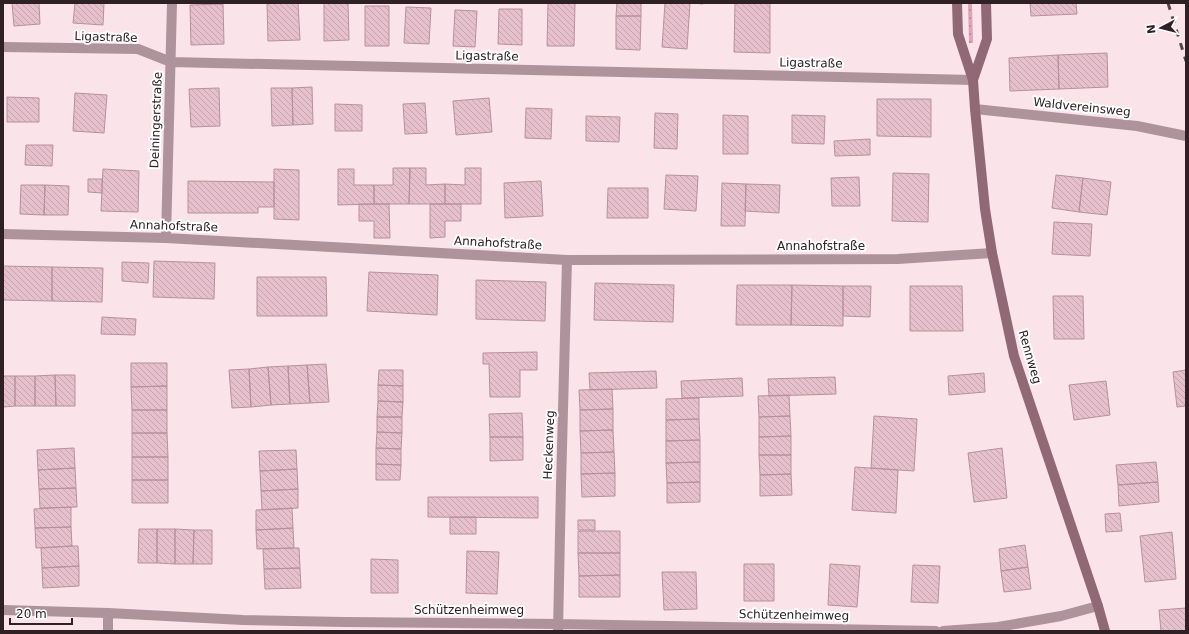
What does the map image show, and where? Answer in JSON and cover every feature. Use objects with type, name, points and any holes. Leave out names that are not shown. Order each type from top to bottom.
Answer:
[{"type":"street","name":"Deiningerstraße","points":[[166,238],[172,3]]},
{"type":"street","name":"Rennweg","points":[[957,3],[958,34],[973,80],[985,209],[992,253],[1014,356],[1098,606],[1105,631]]},
{"type":"street","name":"Rennweg","points":[[973,80],[987,39],[986,3]]},
{"type":"street","name":"Ligastraße","points":[[3,46],[138,50],[171,62],[973,80]]},
{"type":"street","name":"Waldvereinsweg","points":[[975,109],[1137,126],[1186,136]]},
{"type":"street","name":"Annahofstraße","points":[[3,234],[166,238],[568,260],[898,259],[992,253]]},
{"type":"street","name":"Heckenweg","points":[[558,627],[561,470],[568,260]]},
{"type":"street","points":[[943,631],[998,627],[1061,616],[1098,606]]},
{"type":"street","name":"Schützenheimweg","points":[[3,610],[266,620],[558,627],[936,631]]},
{"type":"street","points":[[108,613],[108,631]]},
{"type":"shaded area","points":[[968,3],[972,3],[973,43],[969,43]]},
{"type":"building","points":[[12,3],[39,3],[40,24],[14,26]]},
{"type":"building","points":[[75,3],[104,3],[103,25],[73,23]]},
{"type":"building","points":[[267,3],[298,3],[300,40],[268,41]]},
{"type":"building","points":[[324,3],[348,3],[349,40],[324,41]]},
{"type":"building","points":[[548,3],[575,3],[574,46],[547,46]]},
{"type":"building","points":[[617,3],[641,3],[641,16],[616,16]]},
{"type":"building","points":[[665,3],[690,3],[687,49],[662,47]]},
{"type":"building","points":[[735,3],[770,3],[770,53],[734,52]]},
{"type":"building","points":[[1030,3],[1076,3],[1077,14],[1031,16]]},
{"type":"building","points":[[223,4],[224,44],[191,45],[190,5]]},
{"type":"building","points":[[365,6],[389,6],[389,46],[365,46]]},
{"type":"building","points":[[406,7],[431,8],[429,44],[404,43]]},
{"type":"building","points":[[499,9],[522,9],[522,45],[498,44]]},
{"type":"building","points":[[455,10],[477,11],[475,47],[453,46]]},
{"type":"building","points":[[616,16],[641,16],[640,50],[616,49]]},
{"type":"building","points":[[1107,53],[1108,87],[1059,89],[1058,55]]},
{"type":"building","points":[[1058,55],[1059,89],[1010,91],[1009,58]]},
{"type":"building","points":[[312,87],[313,124],[293,125],[292,88]]},
{"type":"building","points":[[219,88],[220,126],[191,127],[189,89]]},
{"type":"building","points":[[271,88],[292,88],[293,125],[272,126]]},
{"type":"building","points":[[75,93],[107,95],[104,133],[73,131]]},
{"type":"building","points":[[7,97],[39,98],[39,122],[7,122]]},
{"type":"building","points":[[489,98],[492,132],[456,135],[453,101]]},
{"type":"building","points":[[877,99],[931,99],[931,137],[877,136]]},
{"type":"building","points":[[425,103],[427,133],[405,134],[403,104]]},
{"type":"building","points":[[335,104],[362,105],[362,131],[335,131]]},
{"type":"building","points":[[526,108],[552,109],[551,139],[525,138]]},
{"type":"building","points":[[655,113],[678,114],[677,149],[654,148]]},
{"type":"building","points":[[723,115],[748,116],[748,154],[723,154]]},
{"type":"building","points":[[792,115],[825,116],[824,144],[792,143]]},
{"type":"building","points":[[586,116],[620,117],[619,142],[586,141]]},
{"type":"building","points":[[870,139],[870,155],[835,156],[834,141]]},
{"type":"building","points":[[26,145],[53,145],[52,166],[25,165]]},
{"type":"building","points":[[393,168],[410,168],[409,204],[374,204],[374,185],[393,185]]},
{"type":"building","points":[[410,168],[426,168],[426,185],[445,184],[445,204],[409,204]]},
{"type":"building","points":[[465,168],[481,168],[481,204],[445,204],[445,184],[465,185]]},
{"type":"building","points":[[103,169],[139,171],[138,212],[101,211]]},
{"type":"building","points":[[274,169],[299,170],[299,220],[274,219]]},
{"type":"building","points":[[338,169],[354,169],[354,185],[374,185],[374,204],[338,205]]},
{"type":"building","points":[[893,173],[929,174],[928,222],[892,221]]},
{"type":"building","points":[[666,175],[698,176],[696,211],[664,209]]},
{"type":"building","points":[[1056,175],[1083,178],[1079,212],[1052,208]]},
{"type":"building","points":[[859,177],[860,206],[832,206],[831,178]]},
{"type":"building","points":[[1083,178],[1111,182],[1107,215],[1079,212]]},
{"type":"building","points":[[88,179],[102,179],[102,193],[88,192]]},
{"type":"building","points":[[188,181],[274,182],[274,207],[258,207],[258,213],[188,213]]},
{"type":"building","points":[[541,181],[543,216],[505,218],[504,183]]},
{"type":"building","points":[[722,183],[746,184],[745,226],[721,226]]},
{"type":"building","points":[[746,184],[780,185],[779,213],[745,211]]},
{"type":"building","points":[[21,185],[45,185],[44,215],[20,214]]},
{"type":"building","points":[[45,185],[69,186],[68,215],[44,215]]},
{"type":"building","points":[[608,188],[648,188],[648,218],[607,218]]},
{"type":"building","points":[[359,204],[389,204],[390,238],[374,238],[374,221],[359,221]]},
{"type":"building","points":[[430,204],[461,204],[461,221],[445,221],[445,237],[430,238]]},
{"type":"building","points":[[1054,222],[1092,224],[1090,256],[1052,254]]},
{"type":"building","points":[[154,261],[215,263],[214,299],[153,297]]},
{"type":"building","points":[[122,262],[149,263],[148,283],[122,281]]},
{"type":"building","points":[[3,266],[52,267],[52,301],[3,300]]},
{"type":"building","points":[[52,267],[103,268],[102,302],[52,301]]},
{"type":"building","points":[[369,272],[438,275],[437,315],[367,311]]},
{"type":"building","points":[[257,277],[326,277],[327,316],[257,316]]},
{"type":"building","points":[[476,280],[546,282],[545,321],[476,319]]},
{"type":"building","points":[[595,283],[674,285],[673,322],[594,320]]},
{"type":"building","points":[[737,285],[792,285],[791,325],[736,325]]},
{"type":"building","points":[[792,285],[843,286],[843,326],[791,325]]},
{"type":"building","points":[[843,286],[871,286],[870,317],[843,316]]},
{"type":"building","points":[[910,286],[962,286],[963,331],[910,331]]},
{"type":"building","points":[[1053,296],[1083,296],[1084,339],[1054,339]]},
{"type":"building","points":[[102,317],[136,319],[135,335],[101,334]]},
{"type":"building","points":[[537,352],[537,370],[520,370],[520,397],[490,397],[489,364],[483,364],[483,353]]},
{"type":"building","points":[[131,363],[167,363],[167,386],[131,387]]},
{"type":"building","points":[[326,364],[329,402],[310,403],[307,365]]},
{"type":"building","points":[[307,365],[310,403],[290,404],[288,366]]},
{"type":"building","points":[[288,366],[290,404],[271,405],[268,367]]},
{"type":"building","points":[[268,367],[271,405],[251,407],[249,369]]},
{"type":"building","points":[[249,369],[251,407],[232,408],[229,370]]},
{"type":"building","points":[[379,370],[403,370],[403,386],[378,385]]},
{"type":"building","points":[[1186,370],[1186,406],[1177,407],[1173,372]]},
{"type":"building","points":[[656,371],[657,388],[590,390],[589,373]]},
{"type":"building","points":[[984,373],[985,392],[949,395],[948,376]]},
{"type":"building","points":[[55,375],[56,406],[35,406],[35,376]]},
{"type":"building","points":[[55,375],[75,375],[75,406],[56,406]]},
{"type":"building","points":[[3,376],[15,376],[15,406],[3,407]]},
{"type":"building","points":[[15,376],[35,376],[35,406],[15,406]]},
{"type":"building","points":[[835,377],[836,394],[769,396],[768,379]]},
{"type":"building","points":[[742,378],[743,396],[682,398],[681,381]]},
{"type":"building","points":[[1106,381],[1110,415],[1074,420],[1069,385]]},
{"type":"building","points":[[378,385],[403,386],[403,402],[378,401]]},
{"type":"building","points":[[167,386],[167,410],[132,410],[131,387]]},
{"type":"building","points":[[612,389],[613,409],[580,410],[579,390]]},
{"type":"building","points":[[789,395],[790,416],[759,417],[758,396]]},
{"type":"building","points":[[699,398],[699,419],[666,420],[666,399]]},
{"type":"building","points":[[378,401],[403,402],[402,417],[377,417]]},
{"type":"building","points":[[613,409],[613,430],[580,431],[580,410]]},
{"type":"building","points":[[132,410],[167,410],[167,433],[132,433]]},
{"type":"building","points":[[522,413],[523,437],[490,437],[489,414]]},
{"type":"building","points":[[790,416],[791,436],[759,437],[759,417]]},
{"type":"building","points":[[874,416],[917,419],[914,471],[871,468]]},
{"type":"building","points":[[377,417],[402,417],[402,433],[377,432]]},
{"type":"building","points":[[699,419],[700,440],[666,441],[666,420]]},
{"type":"building","points":[[613,430],[614,452],[581,453],[580,431]]},
{"type":"building","points":[[377,432],[402,433],[401,449],[376,448]]},
{"type":"building","points":[[132,433],[167,433],[168,457],[132,457]]},
{"type":"building","points":[[791,436],[791,455],[759,455],[759,437]]},
{"type":"building","points":[[490,437],[523,437],[523,460],[490,461]]},
{"type":"building","points":[[700,440],[700,462],[666,463],[666,441]]},
{"type":"building","points":[[74,448],[75,468],[38,470],[37,450]]},
{"type":"building","points":[[376,448],[401,449],[401,465],[376,464]]},
{"type":"building","points":[[1002,448],[1007,498],[974,502],[968,453]]},
{"type":"building","points":[[296,450],[297,469],[260,471],[259,451]]},
{"type":"building","points":[[614,452],[615,473],[581,474],[581,453]]},
{"type":"building","points":[[759,455],[791,455],[791,474],[760,475]]},
{"type":"building","points":[[132,457],[168,457],[168,480],[132,480]]},
{"type":"building","points":[[700,462],[700,482],[667,483],[666,463]]},
{"type":"building","points":[[1156,462],[1158,482],[1118,485],[1116,465]]},
{"type":"building","points":[[376,464],[401,465],[400,480],[376,480]]},
{"type":"building","points":[[855,467],[898,470],[896,513],[852,510]]},
{"type":"building","points":[[75,468],[76,488],[39,489],[38,470]]},
{"type":"building","points":[[297,469],[298,489],[261,491],[260,471]]},
{"type":"building","points":[[615,473],[615,496],[582,497],[581,474]]},
{"type":"building","points":[[791,474],[792,495],[760,496],[760,475]]},
{"type":"building","points":[[132,480],[168,480],[168,503],[132,503]]},
{"type":"building","points":[[700,482],[700,502],[667,503],[667,483]]},
{"type":"building","points":[[1158,482],[1159,502],[1119,506],[1118,485]]},
{"type":"building","points":[[76,488],[77,507],[40,508],[39,489]]},
{"type":"building","points":[[298,489],[298,508],[262,510],[261,491]]},
{"type":"building","points":[[428,497],[538,497],[538,518],[428,517]]},
{"type":"building","points":[[71,507],[71,527],[35,528],[34,509]]},
{"type":"building","points":[[292,508],[293,528],[256,530],[256,510]]},
{"type":"building","points":[[1120,513],[1122,531],[1106,532],[1105,514]]},
{"type":"building","points":[[450,517],[476,517],[476,534],[450,534]]},
{"type":"building","points":[[578,520],[595,520],[595,530],[578,530]]},
{"type":"building","points":[[71,527],[72,546],[36,548],[35,528]]},
{"type":"building","points":[[293,528],[294,548],[257,549],[256,530]]},
{"type":"building","points":[[139,529],[157,529],[157,563],[138,563]]},
{"type":"building","points":[[157,529],[175,529],[175,564],[157,563]]},
{"type":"building","points":[[175,529],[194,530],[193,564],[175,564]]},
{"type":"building","points":[[194,530],[212,530],[212,564],[193,564]]},
{"type":"building","points":[[578,531],[620,531],[620,553],[578,553]]},
{"type":"building","points":[[1172,532],[1176,579],[1145,582],[1140,536]]},
{"type":"building","points":[[1025,545],[1028,567],[1001,571],[999,549]]},
{"type":"building","points":[[78,546],[79,566],[42,568],[41,548]]},
{"type":"building","points":[[299,548],[300,568],[264,569],[263,549]]},
{"type":"building","points":[[467,551],[499,552],[497,594],[466,593]]},
{"type":"building","points":[[578,553],[620,553],[620,575],[579,576]]},
{"type":"building","points":[[371,559],[398,560],[398,593],[371,593]]},
{"type":"building","points":[[744,564],[774,564],[774,601],[744,601]]},
{"type":"building","points":[[830,564],[860,566],[857,607],[828,605]]},
{"type":"building","points":[[913,565],[940,566],[938,603],[911,602]]},
{"type":"building","points":[[79,566],[79,586],[43,588],[42,568]]},
{"type":"building","points":[[1028,567],[1031,589],[1004,592],[1001,571]]},
{"type":"building","points":[[300,568],[301,588],[265,589],[264,569]]},
{"type":"building","points":[[662,572],[696,572],[697,609],[664,610]]},
{"type":"building","points":[[620,575],[620,597],[579,597],[579,576]]},
{"type":"building","points":[[1186,608],[1186,631],[1161,631],[1159,610]]},
{"type":"railway","points":[[1168,3],[1186,61]]}]
